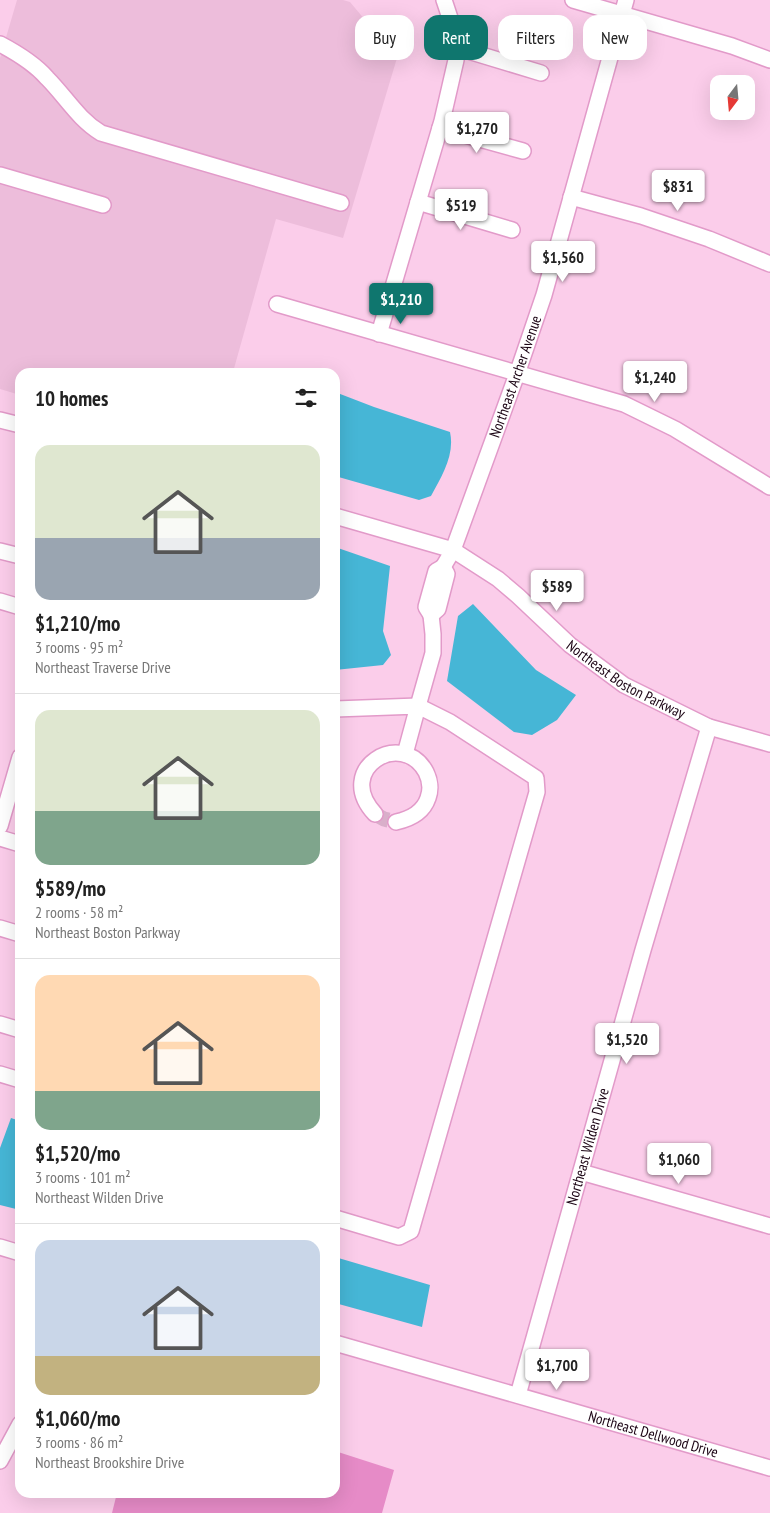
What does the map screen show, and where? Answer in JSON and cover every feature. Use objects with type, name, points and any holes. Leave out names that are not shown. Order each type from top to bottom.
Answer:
[{"type":"street","points":[[444,0],[449,15]]},
{"type":"street","points":[[576,0],[624,7],[770,60]]},
{"type":"street","name":"Northeast Archer Avenue","points":[[405,754],[433,653],[431,615],[426,607],[436,571],[443,567],[453,550],[518,374],[544,295],[624,7]]},
{"type":"street","points":[[0,44],[35,66],[48,78],[78,116],[101,133],[342,202]]},
{"type":"street","points":[[488,57],[541,73]]},
{"type":"street","points":[[380,334],[440,128],[456,60]]},
{"type":"street","points":[[440,128],[523,151]]},
{"type":"street","points":[[0,175],[103,205]]},
{"type":"street","points":[[571,197],[641,216],[700,236],[770,264]]},
{"type":"street","points":[[418,202],[512,230]]},
{"type":"street","points":[[277,304],[624,404],[675,429],[770,486]]},
{"type":"street","points":[[0,420],[15,424]]},
{"type":"street","name":"Northeast Boston Parkway","points":[[340,517],[453,550],[498,579],[570,645],[624,685],[709,727],[770,744]]},
{"type":"street","points":[[0,550],[15,554]]},
{"type":"street","points":[[0,601],[15,605]]},
{"type":"street","points":[[340,709],[418,706],[450,722],[536,778],[537,792],[412,1231],[399,1237],[340,1219]]},
{"type":"street","name":"Northeast Wilden Drive","points":[[518,1395],[643,950],[709,727]]},
{"type":"street","points":[[375,814],[367,806],[362,795],[362,783],[365,772],[372,762],[382,756],[394,753],[405,754],[415,759],[423,767],[429,781],[428,798],[424,807],[416,815],[396,822]]},
{"type":"street","points":[[0,826],[5,789],[15,768]]},
{"type":"street","points":[[0,838],[15,842]]},
{"type":"street","points":[[0,928],[15,931]]},
{"type":"street","points":[[0,1024],[15,1028]]},
{"type":"street","points":[[0,1074],[15,1078]]},
{"type":"street","points":[[581,1172],[770,1226]]},
{"type":"street","points":[[0,1247],[15,1252]]},
{"type":"street","name":"Northeast Dellwood Drive","points":[[340,1344],[770,1468]]},
{"type":"street","points":[[0,1461],[15,1433]]},
{"type":"shaded area","points":[[17,0],[343,0],[350,2],[361,15],[355,15],[355,60],[396,60],[343,238],[276,219],[234,368],[15,368],[15,394],[0,389],[0,58]]},
{"type":"shaded area","points":[[340,1453],[394,1470],[382,1513],[112,1513],[116,1498],[340,1498]]},
{"type":"water","points":[[340,394],[450,432],[451,449],[447,465],[431,496],[419,500],[340,477]]},
{"type":"water","points":[[340,549],[390,566],[383,631],[391,655],[383,665],[340,669]]},
{"type":"water","points":[[473,604],[536,670],[576,695],[557,720],[532,735],[514,732],[447,681],[458,616]]},
{"type":"water","points":[[11,1118],[15,1119],[15,1209],[0,1205],[0,1148]]},
{"type":"water","points":[[340,1258],[430,1285],[422,1327],[340,1304]]},
{"type":"tunnel","points":[[375,814],[396,822]]}]
